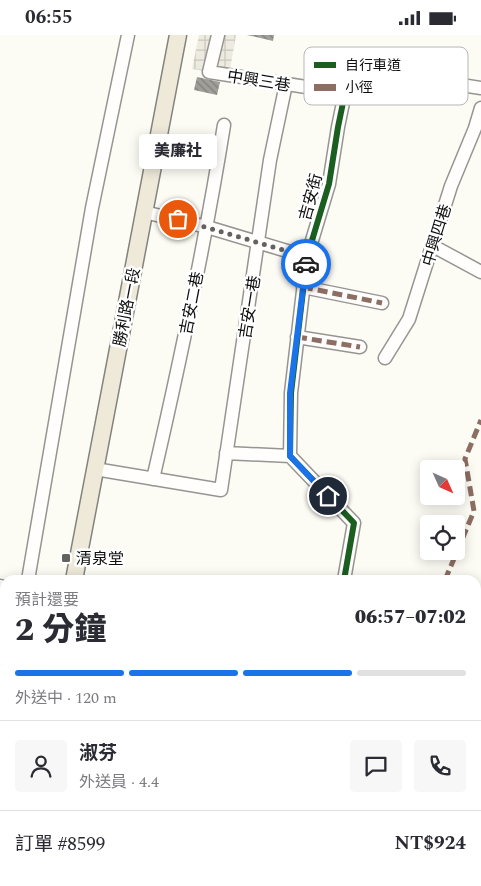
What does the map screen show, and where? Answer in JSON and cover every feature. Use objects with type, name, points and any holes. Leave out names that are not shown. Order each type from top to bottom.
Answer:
[{"type":"main road","name":"勝利路一段","points":[[75,575],[178,35]]},
{"type":"street","points":[[29,575],[92,208],[128,35]]},
{"type":"street","name":"中興三巷","points":[[218,35],[210,72],[304,87]]},
{"type":"street","name":"吉安一巷","points":[[154,479],[221,490],[270,160],[286,84]]},
{"type":"street","points":[[468,86],[481,88]]},
{"type":"street","name":"吉安街","points":[[290,456],[290,393],[307,257],[329,184],[343,105]]},
{"type":"street","name":"中興四巷","points":[[385,358],[409,319],[451,185],[478,130],[481,108]]},
{"type":"street","name":"吉安二巷","points":[[154,479],[207,227],[224,125]]},
{"type":"street","points":[[144,212],[207,227],[307,257]]},
{"type":"street","points":[[433,246],[481,272]]},
{"type":"street","points":[[303,287],[382,303]]},
{"type":"street","points":[[297,337],[360,347]]},
{"type":"street","points":[[226,453],[290,456],[354,523],[345,575]]},
{"type":"street","points":[[95,469],[154,479]]},
{"type":"shaded area","points":[[199,35],[236,35],[229,75],[192,69]]},
{"type":"building","points":[[247,35],[274,35],[273,41]]},
{"type":"building","points":[[197,77],[220,82],[217,95],[194,90]]},
{"type":"marked path","points":[[303,287],[382,303]]},
{"type":"marked path","points":[[297,337],[360,347]]},
{"type":"marked path","points":[[447,575],[474,511],[465,459],[481,420]]},
{"type":"cycle path","points":[[343,105],[329,184],[307,257],[291,393],[290,456],[354,523],[345,575]]},
{"type":"way so far","points":[[178,219],[307,257],[306,264]]},
{"type":"place","name":"美廉社","points":[[178,219]]},
{"type":"place","name":"清泉堂","points":[[66,558]]},
{"type":"route","points":[[306,264],[290,393],[290,456],[328,496]]}]
